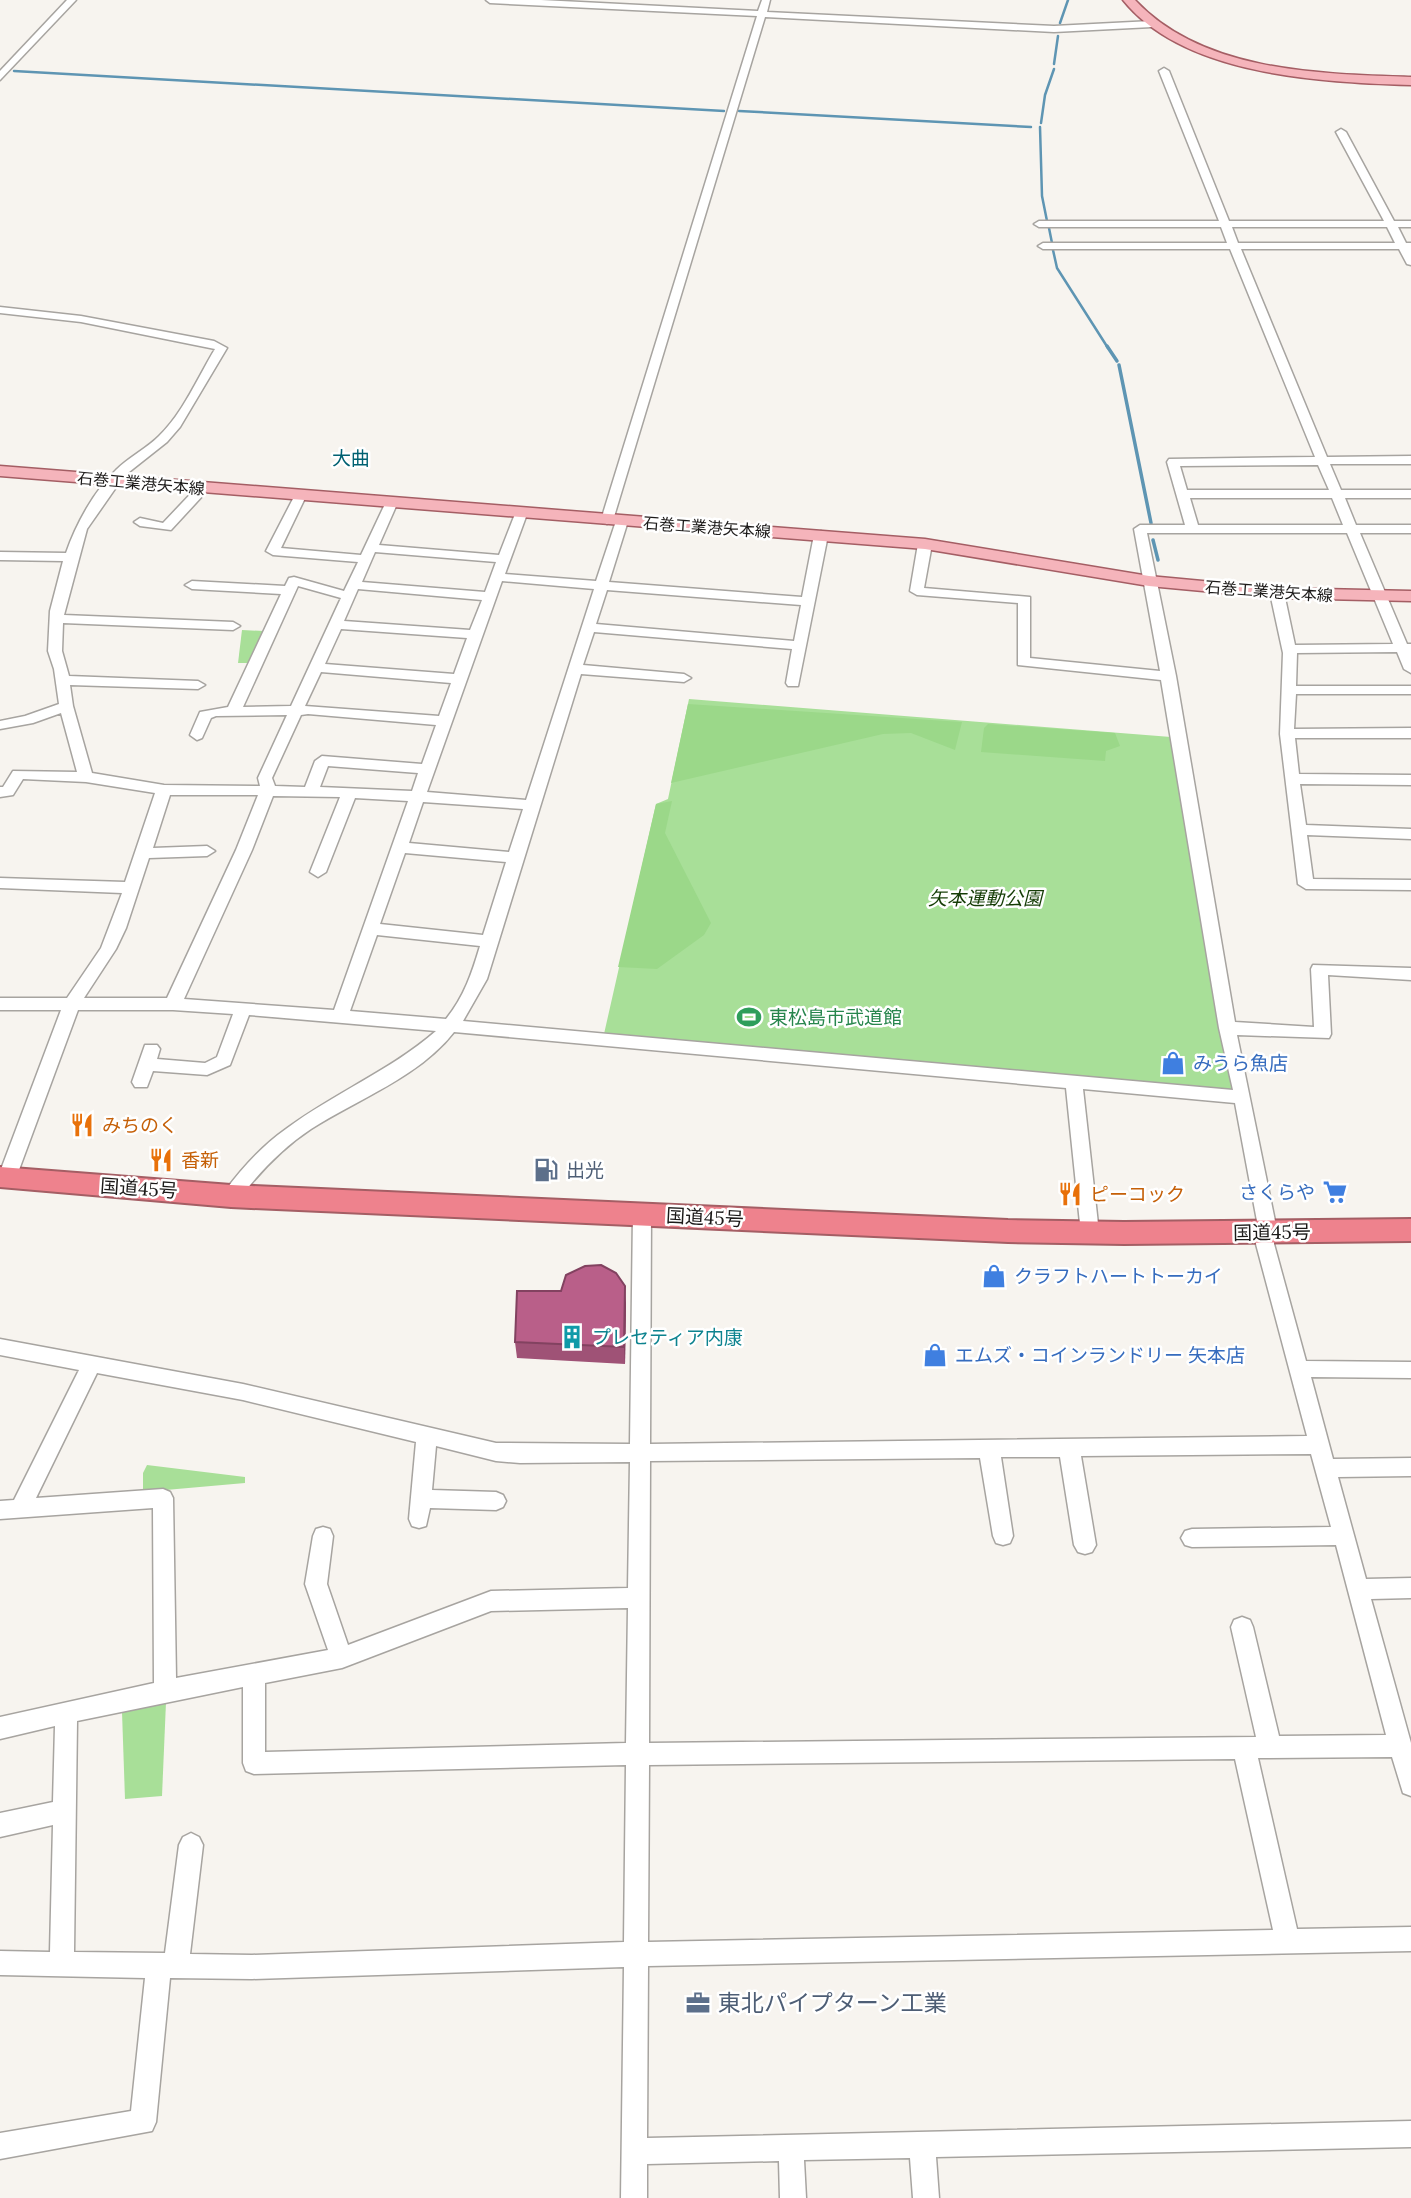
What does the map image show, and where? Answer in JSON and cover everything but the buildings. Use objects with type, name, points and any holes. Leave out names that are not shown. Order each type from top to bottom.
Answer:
[{"type":"highway","name":"国道45号","points":[[4,1178],[231,1196],[1090,1233],[1411,1230]]},
{"type":"main road","points":[[1129,0],[1152,24],[1178,39],[1273,69],[1350,79],[1411,80]]},
{"type":"main road","name":"石巻工業港矢本線","points":[[0,471],[391,504],[925,544],[1149,581],[1277,593],[1411,596]]},
{"type":"street","points":[[0,77],[72,0]]},
{"type":"street","points":[[490,0],[1068,30],[1152,24]]},
{"type":"street","points":[[231,1196],[250,1171],[302,1126],[410,1065],[449,1026],[471,997],[483,971],[489,941],[602,585],[614,521],[766,0]]},
{"type":"street","points":[[1164,71],[1237,247],[1281,363],[1379,597],[1407,648],[1411,669]]},
{"type":"street","points":[[1341,132],[1407,246],[1411,262]]},
{"type":"street","points":[[1039,224],[1411,224]]},
{"type":"street","points":[[1043,246],[1407,246]]},
{"type":"street","points":[[0,310],[85,319],[214,344],[220,348],[176,424],[163,439],[114,481],[81,529],[71,557],[56,620],[55,651],[63,680],[65,706],[86,777]]},
{"type":"street","points":[[1192,528],[1173,462],[1411,460]]},
{"type":"street","points":[[140,522],[171,528],[203,488]]},
{"type":"street","points":[[1183,494],[1411,494]]},
{"type":"street","points":[[300,496],[273,551],[505,559]]},
{"type":"street","points":[[173,1004],[244,850],[268,789],[265,778],[391,504]]},
{"type":"street","points":[[340,1016],[373,929],[459,679],[521,514]]},
{"type":"street","points":[[1411,529],[1140,529],[1169,676],[1227,1028],[1243,1097],[1266,1232],[1265,1244],[1411,1785]]},
{"type":"street","points":[[793,683],[821,535]]},
{"type":"street","points":[[915,608],[925,544]]},
{"type":"street","points":[[0,556],[71,557]]},
{"type":"street","points":[[499,577],[808,602]]},
{"type":"street","points":[[233,712],[294,581],[351,591],[491,597]]},
{"type":"street","points":[[192,585],[290,590]]},
{"type":"street","points":[[917,591],[1025,600],[1023,662],[1169,676]]},
{"type":"street","points":[[1277,593],[1289,649],[1287,734],[1306,884],[1411,885]]},
{"type":"street","points":[[56,620],[233,626]]},
{"type":"street","points":[[335,624],[476,635]]},
{"type":"street","points":[[587,627],[800,646]]},
{"type":"street","points":[[1289,649],[1407,648]]},
{"type":"street","points":[[316,667],[459,679]]},
{"type":"street","points":[[576,669],[684,678]]},
{"type":"street","points":[[63,680],[198,685]]},
{"type":"street","points":[[1287,690],[1411,690]]},
{"type":"street","points":[[0,725],[28,720],[65,706]]},
{"type":"street","points":[[197,735],[205,715],[215,712],[295,711],[444,721]]},
{"type":"street","points":[[1287,734],[1411,733]]},
{"type":"street","points":[[311,790],[322,761],[429,769]]},
{"type":"street","points":[[0,792],[8,792],[18,774],[86,777],[164,790],[311,790],[420,795],[533,805]]},
{"type":"street","points":[[1292,779],[1411,780]]},
{"type":"street","points":[[4,1178],[71,1005],[108,949],[164,790]]},
{"type":"street","points":[[318,872],[349,793]]},
{"type":"street","points":[[1299,830],[1411,834]]},
{"type":"street","points":[[401,847],[515,858]]},
{"type":"street","points":[[144,853],[207,851]]},
{"type":"street","points":[[0,883],[131,888]]},
{"type":"street","points":[[373,929],[489,941]]},
{"type":"street","points":[[1227,1028],[1323,1034],[1319,969],[1411,974]]},
{"type":"street","points":[[0,1004],[173,1004],[340,1016],[1243,1097]]},
{"type":"street","points":[[141,1082],[149,1056],[207,1069],[224,1061],[243,1009]]},
{"type":"street","points":[[1074,1083],[1090,1233]]},
{"type":"street","points":[[634,2198],[642,1214]]},
{"type":"street","points":[[0,1347],[243,1392],[508,1453],[1320,1445]]},
{"type":"street","points":[[11,1508],[92,1364]]},
{"type":"street","points":[[1299,1369],[1411,1370]]},
{"type":"street","points":[[427,1436],[420,1509],[496,1502]]},
{"type":"street","points":[[1069,1447],[1085,1545]]},
{"type":"street","points":[[989,1448],[1003,1536]]},
{"type":"street","points":[[1327,1468],[1411,1467]]},
{"type":"street","points":[[11,1508],[163,1498],[165,1691]]},
{"type":"street","points":[[323,1536],[316,1584],[342,1658]]},
{"type":"street","points":[[1192,1538],[1344,1536]]},
{"type":"street","points":[[1360,1589],[1411,1588]]},
{"type":"street","points":[[0,1728],[165,1691],[342,1658],[491,1601],[639,1598]]},
{"type":"street","points":[[1242,1627],[1270,1747]]},
{"type":"street","points":[[254,1674],[254,1763],[638,1754],[1401,1746]]},
{"type":"street","points":[[62,1963],[66,1713]]},
{"type":"street","points":[[1244,1747],[1288,1941]]},
{"type":"street","points":[[0,1825],[65,1811]]},
{"type":"street","points":[[0,2146],[143,2122],[167,1965],[191,1845]]},
{"type":"street","points":[[0,1963],[252,1967],[636,1955],[1411,1939]]},
{"type":"street","points":[[635,2151],[1411,2134]]},
{"type":"street","points":[[922,2145],[926,2198]]},
{"type":"street","points":[[791,2148],[793,2198]]},
{"type":"green space","points":[[242,630],[264,631],[249,663],[238,663]]},
{"type":"green space","name":"矢本運動公園","points":[[689,699],[1171,737],[1232,1090],[604,1034],[656,804],[668,799]]},
{"type":"green space","points":[[688,704],[962,722],[955,750],[911,733],[883,734],[671,783]]},
{"type":"green space","points":[[988,724],[1115,733],[1120,746],[1106,751],[1105,761],[981,752],[984,728]]},
{"type":"green space","points":[[672,801],[665,833],[711,923],[704,935],[657,969],[618,967],[656,804]]},
{"type":"green space","points":[[147,1465],[245,1477],[245,1483],[143,1492],[143,1473]]},
{"type":"green space","points":[[166,1702],[162,1796],[125,1799],[122,1712]]},
{"type":"waterway","points":[[1060,23],[1068,0]]},
{"type":"waterway","points":[[1054,64],[1058,36]]},
{"type":"waterway","points":[[1041,123],[1045,95],[1054,69]]},
{"type":"waterway","points":[[14,71],[724,111]]},
{"type":"waterway","points":[[739,111],[1031,127]]},
{"type":"waterway","points":[[1040,127],[1042,196],[1047,221]]},
{"type":"waterway","points":[[1049,228],[1052,243]]},
{"type":"waterway","points":[[1053,250],[1057,268],[1108,348]]},
{"type":"waterway","points":[[1107,346],[1117,361]]},
{"type":"waterway","points":[[1119,365],[1151,523]]},
{"type":"waterway","points":[[1153,540],[1158,560]]},
{"type":"place","name":"東松島市武道館","points":[[749,1017]]},
{"type":"place","name":"みうら魚店","points":[[1173,1063]]},
{"type":"place","name":"みちのく","points":[[82,1125]]},
{"type":"place","name":"香新","points":[[161,1160]]},
{"type":"place","name":"出光","points":[[546,1170]]},
{"type":"place","name":"さくらや","points":[[1335,1192]]},
{"type":"place","name":"ピーコック","points":[[1070,1194]]},
{"type":"place","name":"クラフトハートトーカイ","points":[[994,1276]]},
{"type":"place","name":"プレセティア内康","points":[[572,1337]]},
{"type":"place","name":"エムズ・コインランドリー 矢本店","points":[[935,1355]]},
{"type":"place","name":"東北パイプターン工業","points":[[698,2003]]},
{"type":"district","name":"大曲","points":[[351,458]]}]
